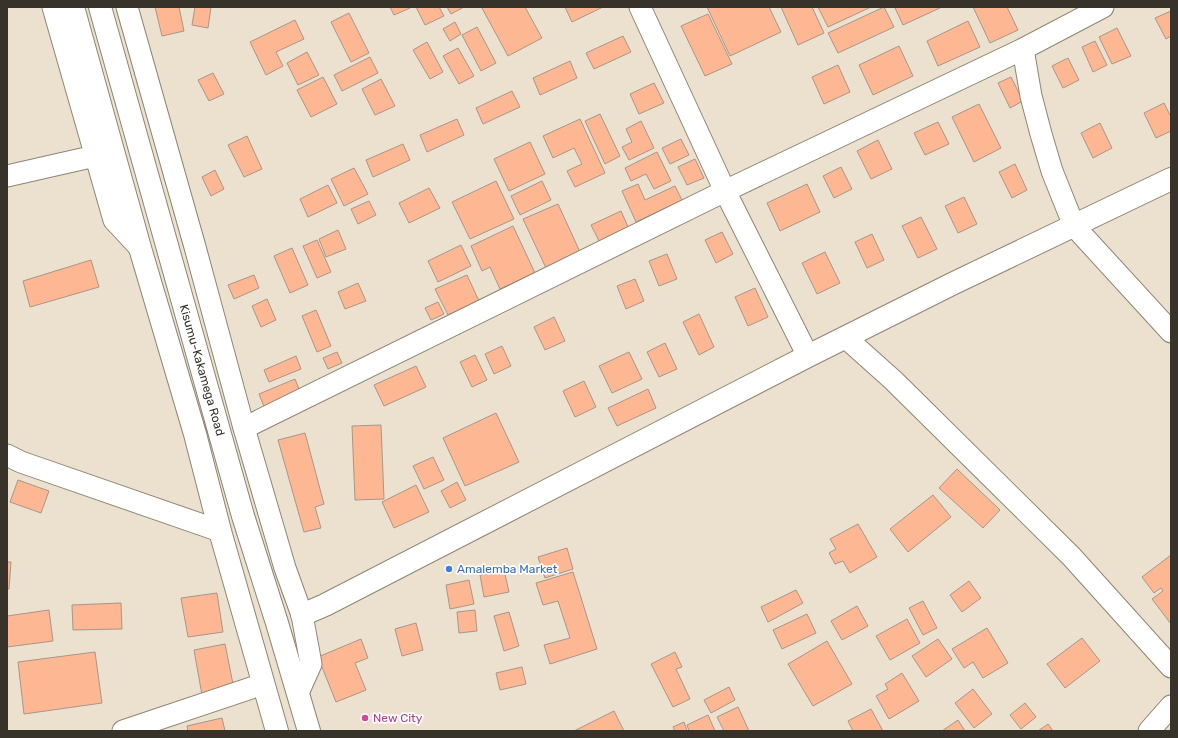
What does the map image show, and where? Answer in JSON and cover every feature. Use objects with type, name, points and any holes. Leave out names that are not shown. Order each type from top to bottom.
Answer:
[{"type":"main road","name":"Kisumu-Kakamega Road","points":[[73,7],[277,731]]},
{"type":"main road","name":"Kisumu-Kakamega Road","points":[[100,7],[243,516],[309,731]]},
{"type":"main road","points":[[302,615],[325,605],[808,356],[952,284],[1171,178]]},
{"type":"street","points":[[53,7],[114,220],[140,248]]},
{"type":"street","points":[[127,7],[195,247],[244,428],[285,568],[302,615],[311,664],[298,693]]},
{"type":"street","points":[[640,7],[726,191],[808,356]]},
{"type":"street","points":[[244,428],[726,191],[1023,49],[1103,7]]},
{"type":"street","points":[[1023,49],[1030,96],[1052,171],[1074,226],[1171,332]]},
{"type":"street","points":[[7,176],[96,156]]},
{"type":"street","points":[[846,338],[893,380],[1071,556],[1171,667]]},
{"type":"street","points":[[7,455],[34,466],[220,531]]},
{"type":"street","points":[[123,731],[263,684]]},
{"type":"street","points":[[1149,731],[1171,706]]},
{"type":"building","points":[[155,7],[179,7],[184,31],[162,36]]},
{"type":"building","points":[[195,7],[211,7],[208,28],[192,25]]},
{"type":"building","points":[[390,7],[410,7],[410,8],[394,15]]},
{"type":"building","points":[[416,7],[439,7],[444,16],[425,25]]},
{"type":"building","points":[[447,7],[464,7],[451,14]]},
{"type":"building","points":[[525,7],[542,38],[508,56],[482,8]]},
{"type":"building","points":[[565,7],[603,7],[572,22]]},
{"type":"building","points":[[707,7],[769,7],[781,32],[730,56]]},
{"type":"building","points":[[781,7],[812,7],[824,33],[798,45]]},
{"type":"building","points":[[818,7],[871,7],[828,27]]},
{"type":"building","points":[[884,7],[894,27],[838,53],[828,33]]},
{"type":"building","points":[[942,7],[903,25],[895,8]]},
{"type":"building","points":[[973,7],[1007,7],[1018,30],[990,43]]},
{"type":"building","points":[[1171,11],[1171,36],[1166,39],[1155,18]]},
{"type":"building","points":[[349,13],[369,53],[351,62],[331,22]]},
{"type":"building","points":[[708,14],[732,64],[705,76],[681,26]]},
{"type":"building","points":[[295,20],[304,39],[276,52],[283,66],[266,75],[250,42]]},
{"type":"building","points":[[968,21],[980,47],[938,66],[927,41]]},
{"type":"building","points":[[455,22],[461,34],[450,41],[443,29]]},
{"type":"building","points":[[477,27],[496,63],[481,71],[462,35]]},
{"type":"building","points":[[1117,28],[1131,56],[1112,64],[1099,37]]},
{"type":"building","points":[[623,36],[631,52],[594,69],[586,53]]},
{"type":"building","points":[[1095,41],[1107,65],[1093,72],[1082,47]]},
{"type":"building","points":[[427,42],[443,72],[430,79],[413,50]]},
{"type":"building","points":[[899,46],[913,76],[873,95],[859,65]]},
{"type":"building","points":[[458,48],[474,76],[459,84],[443,56]]},
{"type":"building","points":[[307,52],[319,75],[298,85],[287,63]]},
{"type":"building","points":[[370,57],[378,73],[342,91],[334,75]]},
{"type":"building","points":[[1068,58],[1079,80],[1063,88],[1052,66]]},
{"type":"building","points":[[570,61],[577,78],[540,95],[533,78]]},
{"type":"building","points":[[838,65],[850,92],[824,104],[812,77]]},
{"type":"building","points":[[213,73],[224,94],[209,101],[198,80]]},
{"type":"building","points":[[323,77],[337,104],[311,117],[297,90]]},
{"type":"building","points":[[1011,77],[1023,101],[1010,108],[998,83]]},
{"type":"building","points":[[381,79],[395,106],[375,115],[362,89]]},
{"type":"building","points":[[654,83],[664,103],[639,114],[630,94]]},
{"type":"building","points":[[512,91],[520,107],[483,124],[476,108]]},
{"type":"building","points":[[1164,103],[1171,117],[1171,131],[1156,138],[1144,113]]},
{"type":"building","points":[[979,104],[1001,148],[974,162],[952,117]]},
{"type":"building","points":[[600,114],[620,156],[605,164],[585,121]]},
{"type":"building","points":[[457,119],[464,135],[427,152],[420,135]]},
{"type":"building","points":[[580,119],[605,173],[575,187],[567,171],[582,164],[574,148],[553,158],[543,136]]},
{"type":"building","points":[[641,121],[654,148],[629,160],[622,147],[632,142],[626,129]]},
{"type":"building","points":[[938,122],[949,144],[925,155],[914,133]]},
{"type":"building","points":[[1100,123],[1112,148],[1093,158],[1081,133]]},
{"type":"building","points":[[247,136],[262,169],[244,177],[228,145]]},
{"type":"building","points":[[681,139],[689,155],[670,164],[662,148]]},
{"type":"building","points":[[878,140],[892,169],[871,179],[857,151]]},
{"type":"building","points":[[530,142],[545,174],[509,191],[494,159]]},
{"type":"building","points":[[403,144],[410,160],[373,177],[366,160]]},
{"type":"building","points":[[657,152],[671,181],[654,189],[646,174],[631,181],[625,168]]},
{"type":"building","points":[[695,159],[704,178],[687,185],[678,167]]},
{"type":"building","points":[[1015,164],[1027,190],[1012,198],[999,172]]},
{"type":"building","points":[[841,167],[852,189],[834,198],[823,176]]},
{"type":"building","points":[[354,168],[368,194],[344,206],[331,179]]},
{"type":"building","points":[[215,170],[224,189],[211,196],[202,177]]},
{"type":"building","points":[[496,181],[514,219],[470,239],[452,202]]},
{"type":"building","points":[[542,181],[551,200],[520,215],[511,196]]},
{"type":"building","points":[[638,184],[645,200],[675,186],[682,200],[636,222],[622,191]]},
{"type":"building","points":[[807,184],[820,212],[780,231],[767,203]]},
{"type":"building","points":[[328,185],[337,203],[308,217],[300,199]]},
{"type":"building","points":[[429,188],[440,208],[409,223],[399,203]]},
{"type":"building","points":[[964,197],[977,224],[958,233],[945,206]]},
{"type":"building","points":[[369,201],[376,215],[358,224],[351,209]]},
{"type":"building","points":[[558,204],[580,252],[546,268],[523,219]]},
{"type":"building","points":[[621,211],[629,229],[600,243],[591,225]]},
{"type":"building","points":[[921,217],[937,249],[918,258],[902,226]]},
{"type":"building","points":[[513,226],[535,273],[500,289],[490,267],[482,271],[471,246]]},
{"type":"building","points":[[338,230],[346,249],[326,257],[319,239]]},
{"type":"building","points":[[722,232],[733,254],[716,263],[705,240]]},
{"type":"building","points":[[872,234],[884,260],[867,268],[855,242]]},
{"type":"building","points":[[317,240],[331,272],[317,278],[303,246]]},
{"type":"building","points":[[461,245],[471,266],[438,282],[428,261]]},
{"type":"building","points":[[292,248],[308,285],[290,293],[274,256]]},
{"type":"building","points":[[825,252],[840,283],[817,294],[802,263]]},
{"type":"building","points":[[667,254],[677,279],[659,286],[649,261]]},
{"type":"building","points":[[91,260],[99,287],[30,307],[23,281]]},
{"type":"building","points":[[254,275],[259,288],[234,299],[228,285]]},
{"type":"building","points":[[467,275],[479,301],[448,315],[435,289]]},
{"type":"building","points":[[635,279],[644,301],[626,309],[617,286]]},
{"type":"building","points":[[358,283],[366,301],[345,309],[338,292]]},
{"type":"building","points":[[755,288],[768,317],[748,326],[735,297]]},
{"type":"building","points":[[267,299],[276,320],[261,327],[252,306]]},
{"type":"building","points":[[438,302],[444,314],[431,320],[425,308]]},
{"type":"building","points":[[316,310],[331,346],[317,352],[302,316]]},
{"type":"building","points":[[699,314],[714,347],[699,355],[683,322]]},
{"type":"building","points":[[554,317],[565,341],[545,350],[534,327]]},
{"type":"building","points":[[665,343],[677,369],[659,377],[647,352]]},
{"type":"building","points":[[502,346],[511,366],[494,374],[485,354]]},
{"type":"building","points":[[337,352],[342,363],[328,369],[323,358]]},
{"type":"building","points":[[629,352],[642,379],[612,393],[599,366]]},
{"type":"building","points":[[475,355],[487,380],[472,387],[460,362]]},
{"type":"building","points":[[296,356],[301,369],[269,382],[264,370]]},
{"type":"building","points":[[416,366],[426,387],[384,406],[374,385]]},
{"type":"building","points":[[295,379],[301,394],[265,409],[259,394]]},
{"type":"building","points":[[584,381],[596,407],[575,417],[563,391]]},
{"type":"building","points":[[648,389],[656,408],[617,426],[608,408]]},
{"type":"building","points":[[496,413],[519,462],[465,486],[443,438]]},
{"type":"building","points":[[381,425],[384,499],[355,500],[352,426]]},
{"type":"building","points":[[305,433],[324,504],[315,507],[321,528],[304,532],[278,440]]},
{"type":"building","points":[[433,457],[444,480],[424,489],[413,466]]},
{"type":"building","points":[[957,469],[1000,510],[983,528],[939,488]]},
{"type":"building","points":[[18,480],[49,491],[41,513],[10,502]]},
{"type":"building","points":[[457,482],[466,500],[450,508],[441,491]]},
{"type":"building","points":[[416,485],[429,512],[394,528],[382,502]]},
{"type":"building","points":[[933,495],[951,517],[908,552],[890,529]]},
{"type":"building","points":[[858,524],[877,557],[850,573],[843,561],[835,564],[829,553],[836,549],[830,539]]},
{"type":"building","points":[[567,548],[573,569],[545,578],[538,557]]},
{"type":"building","points":[[1171,555],[1171,624],[1152,599],[1163,591],[1161,588],[1154,593],[1142,577]]},
{"type":"building","points":[[7,562],[11,562],[9,589],[7,589]]},
{"type":"building","points":[[504,570],[509,592],[484,597],[480,575]]},
{"type":"building","points":[[573,572],[597,649],[550,664],[544,645],[570,638],[558,601],[543,605],[536,583]]},
{"type":"building","points":[[469,580],[474,604],[450,609],[446,585]]},
{"type":"building","points":[[969,581],[981,598],[962,612],[950,595]]},
{"type":"building","points":[[796,590],[803,603],[768,622],[761,607]]},
{"type":"building","points":[[217,593],[223,632],[188,637],[181,598]]},
{"type":"building","points":[[923,601],[937,628],[923,635],[909,608]]},
{"type":"building","points":[[121,603],[122,629],[73,630],[72,605]]},
{"type":"building","points":[[857,606],[868,626],[842,640],[831,621]]},
{"type":"building","points":[[49,610],[53,641],[7,647],[7,616]]},
{"type":"building","points":[[475,610],[477,631],[459,633],[457,612]]},
{"type":"building","points":[[509,612],[519,646],[504,651],[494,616]]},
{"type":"building","points":[[807,614],[816,633],[782,649],[773,630]]},
{"type":"building","points":[[907,619],[920,643],[890,660],[876,636]]},
{"type":"building","points":[[416,623],[423,650],[402,656],[395,629]]},
{"type":"building","points":[[987,628],[1008,663],[983,678],[973,662],[964,668],[952,649]]},
{"type":"building","points":[[1082,638],[1100,661],[1065,688],[1047,664]]},
{"type":"building","points":[[361,639],[368,658],[355,663],[366,690],[336,702],[318,657]]},
{"type":"building","points":[[938,639],[952,659],[926,677],[912,656]]},
{"type":"building","points":[[827,641],[852,684],[813,706],[788,664]]},
{"type":"building","points":[[225,644],[234,689],[202,695],[194,650]]},
{"type":"building","points":[[95,652],[102,703],[24,714],[18,662]]},
{"type":"building","points":[[675,652],[682,667],[676,669],[690,699],[673,707],[651,664]]},
{"type":"building","points":[[522,667],[526,684],[500,690],[496,673]]},
{"type":"building","points":[[902,673],[919,701],[889,719],[876,696],[888,689],[885,684]]},
{"type":"building","points":[[729,687],[735,700],[711,713],[704,700]]},
{"type":"building","points":[[973,689],[992,714],[974,728],[955,703]]},
{"type":"building","points":[[1025,703],[1036,717],[1021,729],[1010,715]]},
{"type":"building","points":[[738,707],[749,731],[724,731],[717,717]]},
{"type":"building","points":[[871,709],[883,731],[853,731],[848,721]]},
{"type":"building","points":[[614,711],[624,731],[574,731]]},
{"type":"building","points":[[708,715],[715,731],[689,731],[687,725]]},
{"type":"building","points":[[222,718],[225,731],[188,731],[187,726]]},
{"type":"building","points":[[958,720],[965,731],[942,731]]},
{"type":"building","points":[[684,722],[687,731],[675,731],[673,727]]},
{"type":"building","points":[[1048,724],[1053,731],[1038,731]]},
{"type":"place","name":"Amalemba Market","points":[[449,569]]},
{"type":"place","name":"New City","points":[[365,718]]}]
